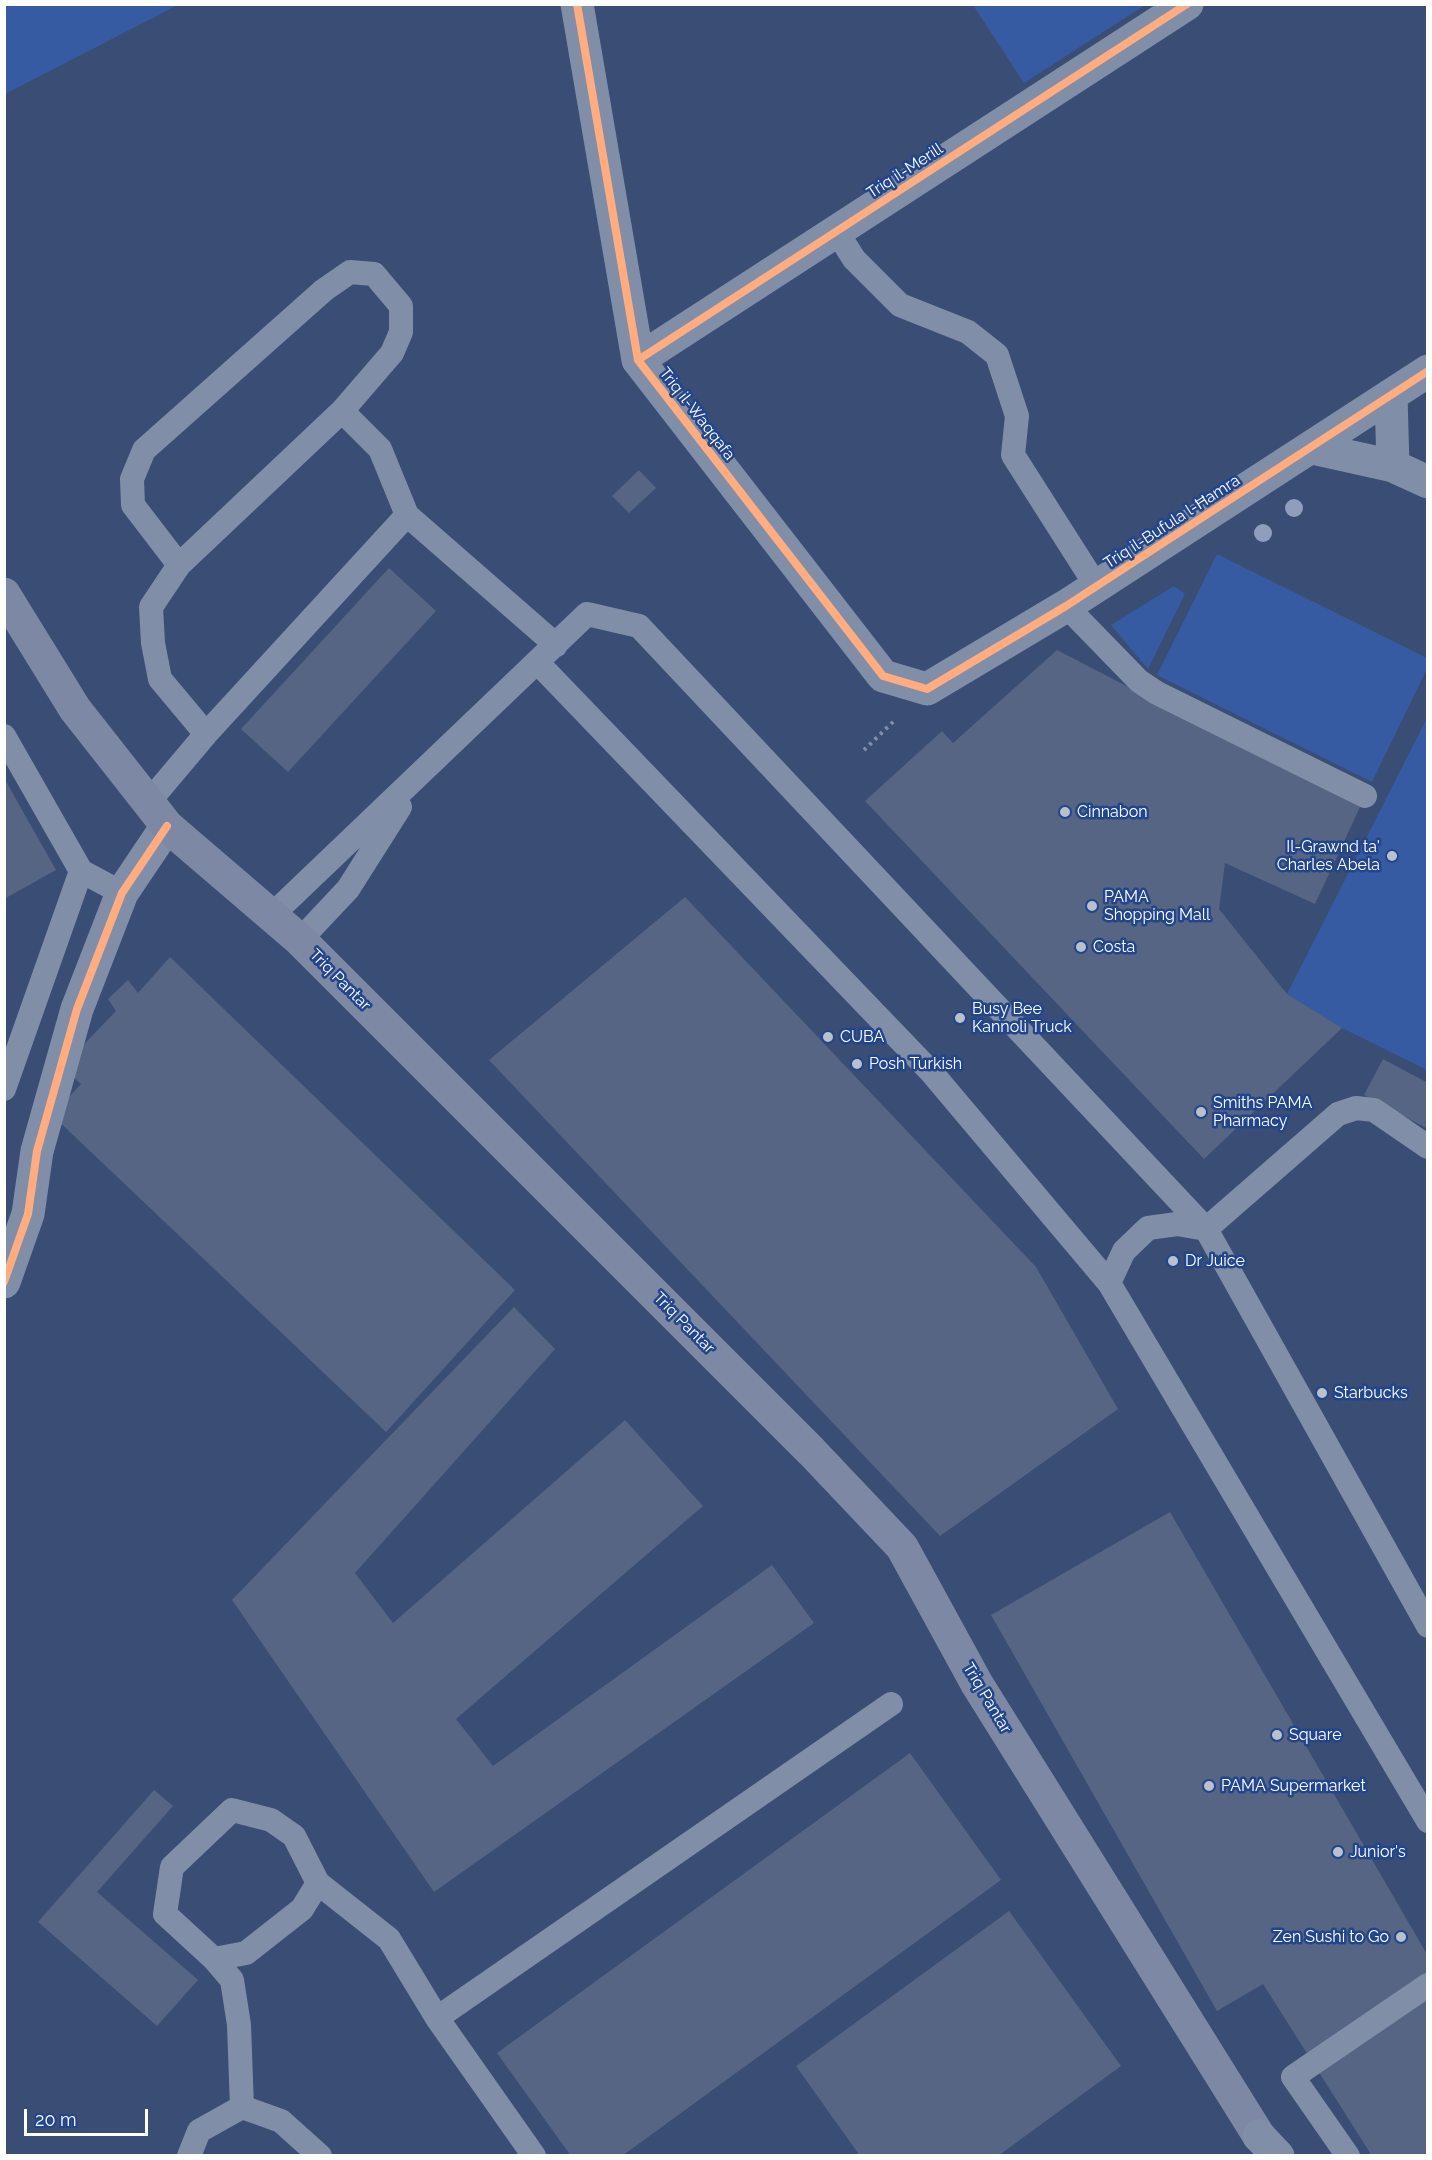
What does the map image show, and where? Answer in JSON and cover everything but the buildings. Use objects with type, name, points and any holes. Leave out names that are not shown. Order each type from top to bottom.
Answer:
[{"type":"main road","name":"Triq Pantar","points":[[4,594],[75,709],[157,815],[300,940],[812,1452],[902,1547],[976,1684],[1270,2149]]},
{"type":"street","name":"Triq il-Waqqafa","points":[[577,4],[638,360],[883,676],[927,689]]},
{"type":"street","name":"Triq il-Merill","points":[[638,360],[1187,4]]},
{"type":"street","name":"Triq il-Bufula l-Ħamra","points":[[927,689],[1097,587],[1428,372]]},
{"type":"street","points":[[1391,395],[1393,466]]},
{"type":"street","points":[[1312,448],[1393,466],[1428,482]]},
{"type":"street","points":[[4,1282],[27,1214],[37,1151],[59,1066],[77,1009],[122,893],[157,815]]},
{"type":"lane","points":[[837,232],[854,259],[900,305],[968,332],[997,355],[1017,416],[1013,454],[1097,587]]},
{"type":"lane","points":[[178,565],[133,505],[132,479],[144,450],[324,290],[350,272],[374,274],[401,306],[401,332],[392,353],[342,411],[178,565],[151,607],[153,643],[160,679],[206,734]]},
{"type":"lane","points":[[342,411],[380,449],[407,515],[556,645]]},
{"type":"lane","points":[[157,815],[206,734],[407,515]]},
{"type":"lane","points":[[1066,606],[1140,681],[1157,693],[1365,796]]},
{"type":"lane","points":[[272,915],[587,614],[639,626],[1206,1229],[1428,1626]]},
{"type":"lane","points":[[537,663],[932,1073],[1109,1283],[1428,1821]]},
{"type":"lane","points":[[4,736],[81,871],[122,893]]},
{"type":"lane","points":[[300,940],[348,889],[419,777]]},
{"type":"lane","points":[[4,1089],[81,871]]},
{"type":"lane","points":[[1206,1229],[1338,1114],[1356,1108],[1374,1110],[1428,1147]]},
{"type":"lane","points":[[1109,1283],[1124,1251],[1148,1228],[1177,1224],[1206,1229]]},
{"type":"lane","points":[[437,2018],[891,1704]]},
{"type":"lane","points":[[242,2107],[239,2025],[232,1980],[214,1959],[165,1914],[172,1867],[232,1810],[271,1820],[294,1836],[318,1883],[389,1939],[437,2018],[534,2156]]},
{"type":"lane","points":[[214,1959],[246,1953],[302,1909],[318,1883]]},
{"type":"lane","points":[[1348,2156],[1293,2077],[1428,1985]]},
{"type":"lane","points":[[189,2156],[199,2131],[242,2107],[282,2121],[316,2149],[320,2156]]},
{"type":"shaded area","points":[[5,4],[178,4],[178,5],[5,94]]},
{"type":"shaded area","points":[[973,5],[1145,5],[1024,83]]},
{"type":"shaded area","points":[[1217,554],[1427,658],[1427,669],[1372,782],[1157,675]]},
{"type":"shaded area","points":[[1174,586],[1185,594],[1148,669],[1111,625]]},
{"type":"shaded area","name":"Il-Grawnd ta' Charles Abela","points":[[1427,718],[1427,1070],[1342,1028],[1287,994]]},
{"type":"cycle path","points":[[577,4],[638,360],[883,676],[927,689],[1066,606],[1428,371]]},
{"type":"cycle path","points":[[638,360],[1187,4]]},
{"type":"cycle path","points":[[4,1282],[28,1214],[37,1151],[77,1009],[122,893],[167,826]]},
{"type":"place","name":"Cinnabon","points":[[1065,812]]},
{"type":"place","name":"Il-Grawnd ta' Charles Abela","points":[[1392,856]]},
{"type":"place","name":"PAMA Shopping Mall","points":[[1092,906]]},
{"type":"place","name":"Costa","points":[[1081,947]]},
{"type":"place","name":"Busy Bee Kannoli Truck","points":[[960,1018]]},
{"type":"place","name":"CUBA","points":[[828,1037]]},
{"type":"place","name":"Posh Turkish","points":[[857,1064]]},
{"type":"place","name":"Smiths PAMA Pharmacy","points":[[1201,1112]]},
{"type":"place","name":"Dr Juice","points":[[1173,1261]]},
{"type":"place","name":"Starbucks","points":[[1322,1393]]},
{"type":"place","name":"Square","points":[[1277,1735]]},
{"type":"place","name":"PAMA Supermarket","points":[[1209,1786]]},
{"type":"place","name":"Junior's","points":[[1338,1852]]},
{"type":"place","name":"Zen Sushi to Go","points":[[1401,1937]]}]
